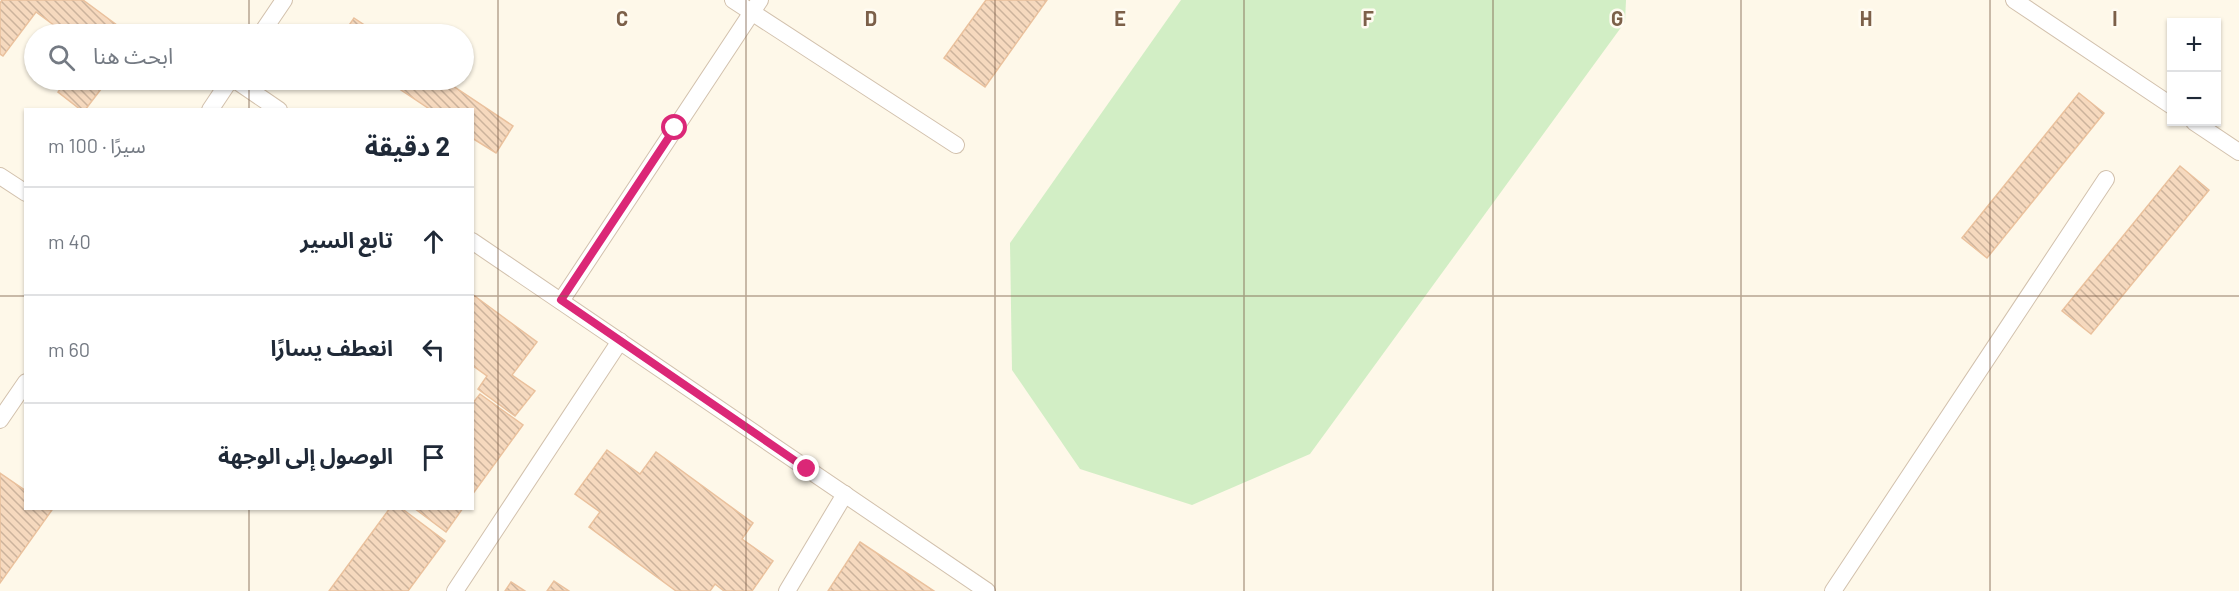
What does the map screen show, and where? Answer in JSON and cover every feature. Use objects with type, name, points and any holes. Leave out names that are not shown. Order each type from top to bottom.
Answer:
[{"type":"lane","points":[[268,24],[284,0]]},
{"type":"lane","points":[[734,0],[756,6],[956,146]]},
{"type":"lane","points":[[2014,0],[2167,103]]},
{"type":"lane","points":[[561,300],[756,6]]},
{"type":"lane","points":[[211,108],[223,90]]},
{"type":"lane","points":[[250,90],[276,108]]},
{"type":"lane","points":[[2200,126],[2239,152]]},
{"type":"lane","points":[[0,176],[24,192]]},
{"type":"lane","points":[[1833,591],[2106,179]]},
{"type":"lane","points":[[474,242],[987,591]]},
{"type":"lane","points":[[455,591],[620,341]]},
{"type":"lane","points":[[0,420],[24,385]]},
{"type":"lane","points":[[787,591],[845,494]]},
{"type":"green space","points":[[1181,0],[1626,0],[1625,22],[1310,454],[1192,505],[1080,469],[1012,370],[1010,243]]},
{"type":"building","points":[[2,0],[83,0],[115,24],[52,24],[36,12],[27,24],[24,24],[24,28],[3,56],[0,54],[0,3]]},
{"type":"building","points":[[986,0],[1047,0],[985,87],[944,58]]},
{"type":"building","points":[[354,18],[363,24],[350,24]]},
{"type":"building","points":[[60,90],[100,90],[87,108],[78,108],[58,92]]},
{"type":"building","points":[[401,90],[459,90],[513,126],[496,153],[474,139],[474,108],[428,108]]},
{"type":"building","points":[[2079,93],[2104,113],[1987,258],[1962,238]]},
{"type":"building","points":[[2180,166],[2209,190],[2091,334],[2062,311]]},
{"type":"building","points":[[474,295],[537,342],[512,375],[535,391],[515,416],[478,389],[487,376],[474,366]]},
{"type":"building","points":[[480,394],[523,425],[474,492],[474,402]]},
{"type":"building","points":[[607,450],[640,474],[656,452],[753,523],[742,539],[773,561],[752,591],[724,591],[715,584],[710,591],[676,591],[589,527],[600,512],[575,494]]},
{"type":"building","points":[[0,473],[24,490],[24,510],[52,510],[0,583]]},
{"type":"building","points":[[389,510],[404,510],[445,541],[408,591],[329,591]]},
{"type":"building","points":[[417,510],[462,510],[446,532]]},
{"type":"building","points":[[860,542],[934,591],[828,591]]},
{"type":"building","points":[[554,581],[569,591],[547,591]]},
{"type":"building","points":[[511,582],[525,591],[505,591]]},
{"type":"route","points":[[675,128],[561,300],[807,469]]}]
